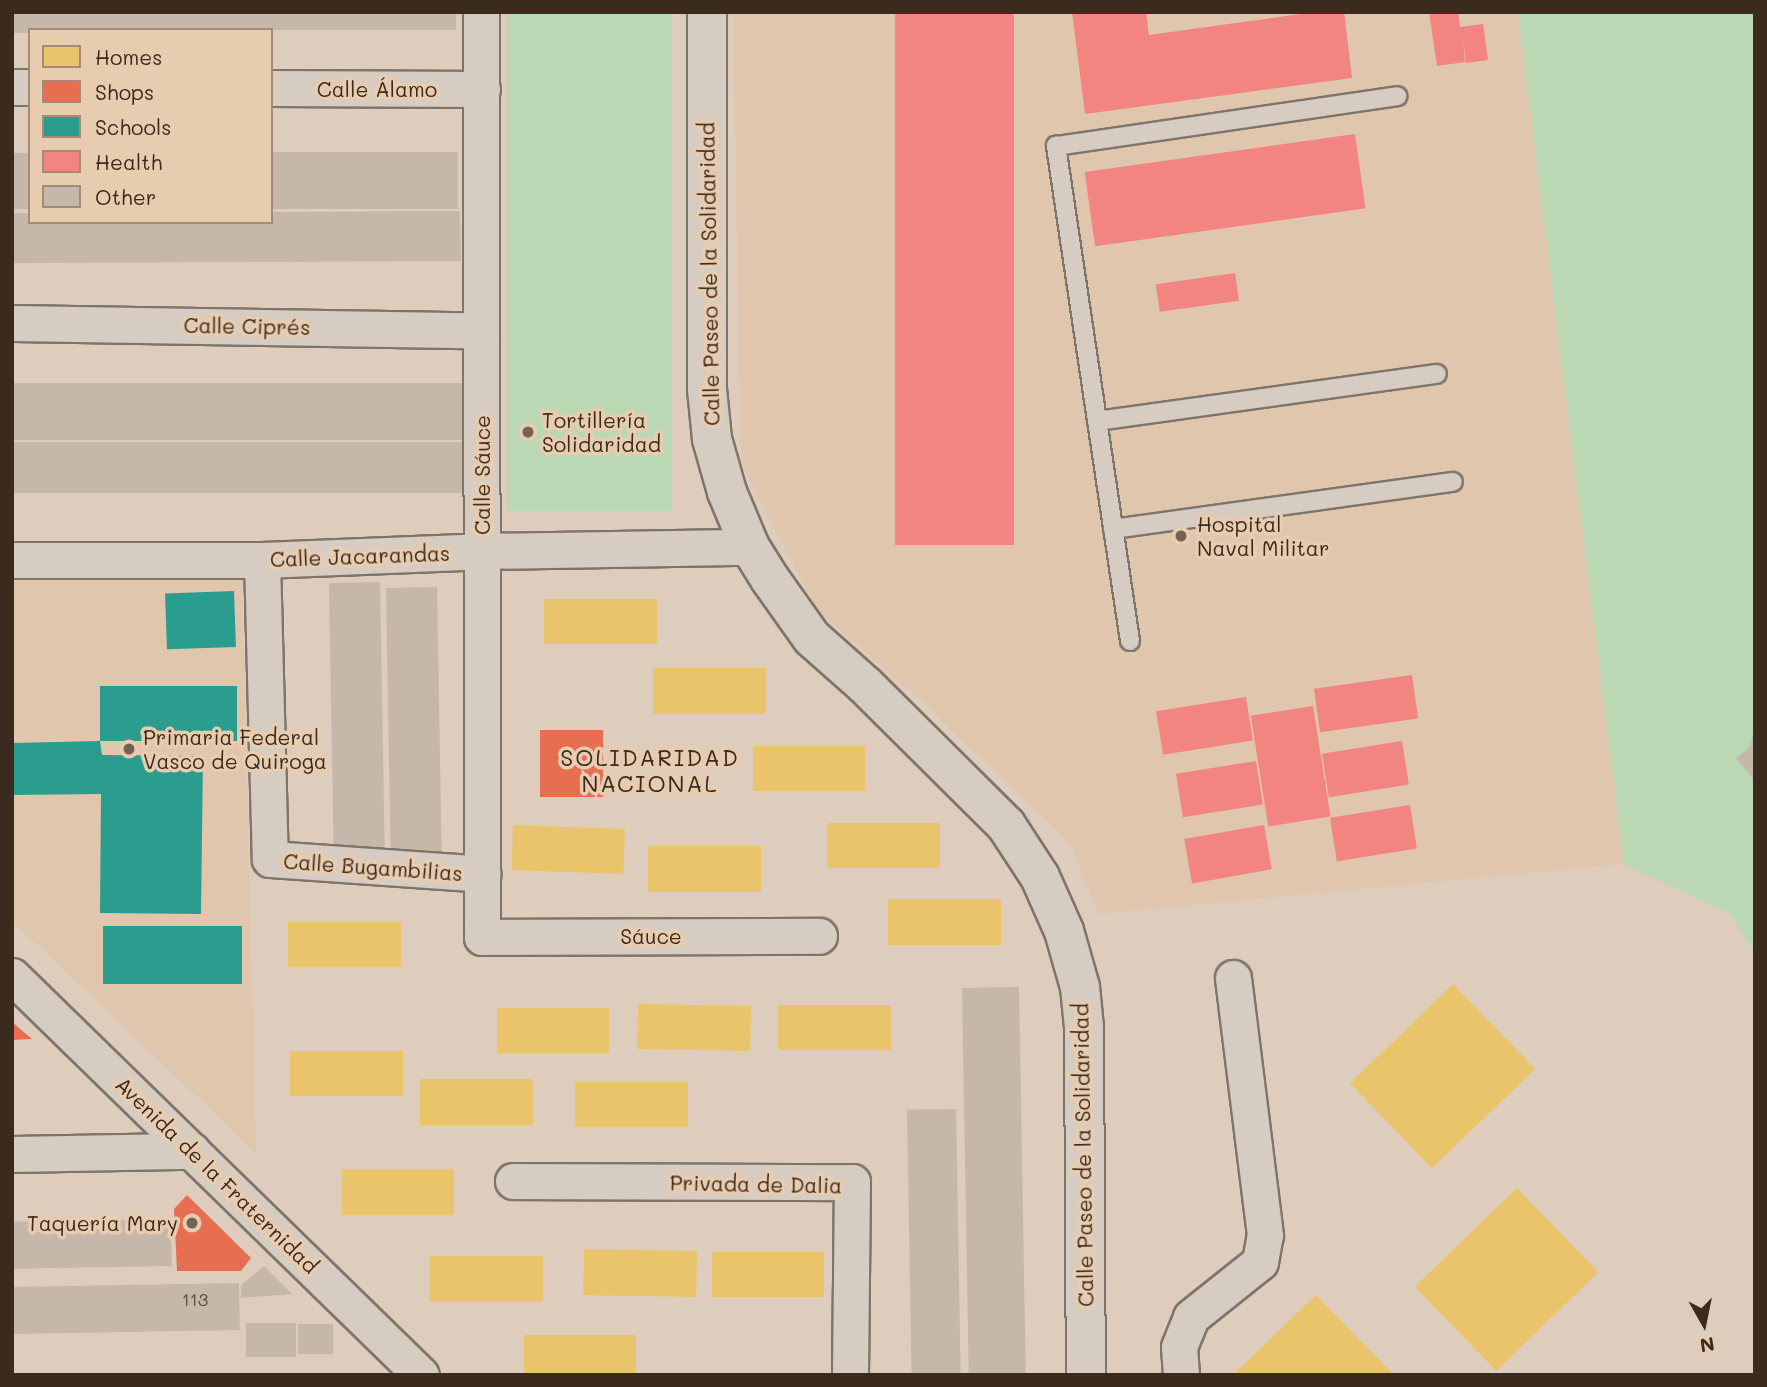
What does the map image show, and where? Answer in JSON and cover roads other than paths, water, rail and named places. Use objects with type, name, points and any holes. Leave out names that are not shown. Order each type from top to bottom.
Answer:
[{"type":"street","name":"Calle Sáuce","points":[[481,12],[482,937]]},
{"type":"street","name":"Calle Paseo de la Solidaridad","points":[[707,12],[707,389],[712,439],[727,492],[750,547],[812,638],[866,685],[1006,825],[1040,877],[1063,931],[1080,987],[1084,1027],[1086,1375]]},
{"type":"street","name":"Calle Álamo","points":[[273,88],[482,89]]},
{"type":"street","name":"Calle Ciprés","points":[[12,323],[481,330]]},
{"type":"street","name":"Calle Jacarandas","points":[[12,560],[262,560],[482,551],[750,547]]},
{"type":"street","name":"Calle Bugambilias","points":[[262,560],[270,859],[482,874]]},
{"type":"street","name":"Sáuce","points":[[482,937],[819,936]]},
{"type":"street","name":"Avenida de la Fraternidad","points":[[12,976],[421,1375]]},
{"type":"street","points":[[1181,1375],[1179,1347],[1191,1317],[1260,1262],[1265,1235],[1233,978]]},
{"type":"street","points":[[12,1154],[192,1151]]},
{"type":"street","name":"Privada de Dalia","points":[[513,1181],[852,1182],[850,1375]]},
{"type":"lane","points":[[1130,641],[1056,146],[1397,96]]},
{"type":"lane","points":[[1097,421],[1437,374]]},
{"type":"lane","points":[[1113,528],[1453,482]]},
{"type":"place","name":"Tortillería Solidaridad","points":[[528,432]]},
{"type":"place","name":"Hospital Naval Militar","points":[[1181,536]]},
{"type":"place","name":"Primaria Federal Vasco de Quiroga","points":[[129,749]]},
{"type":"place","name":"Taquería Mary","points":[[192,1223]]},
{"type":"district","name":"SOLIDARIDAD NACIONAL","points":[[650,770]]}]
